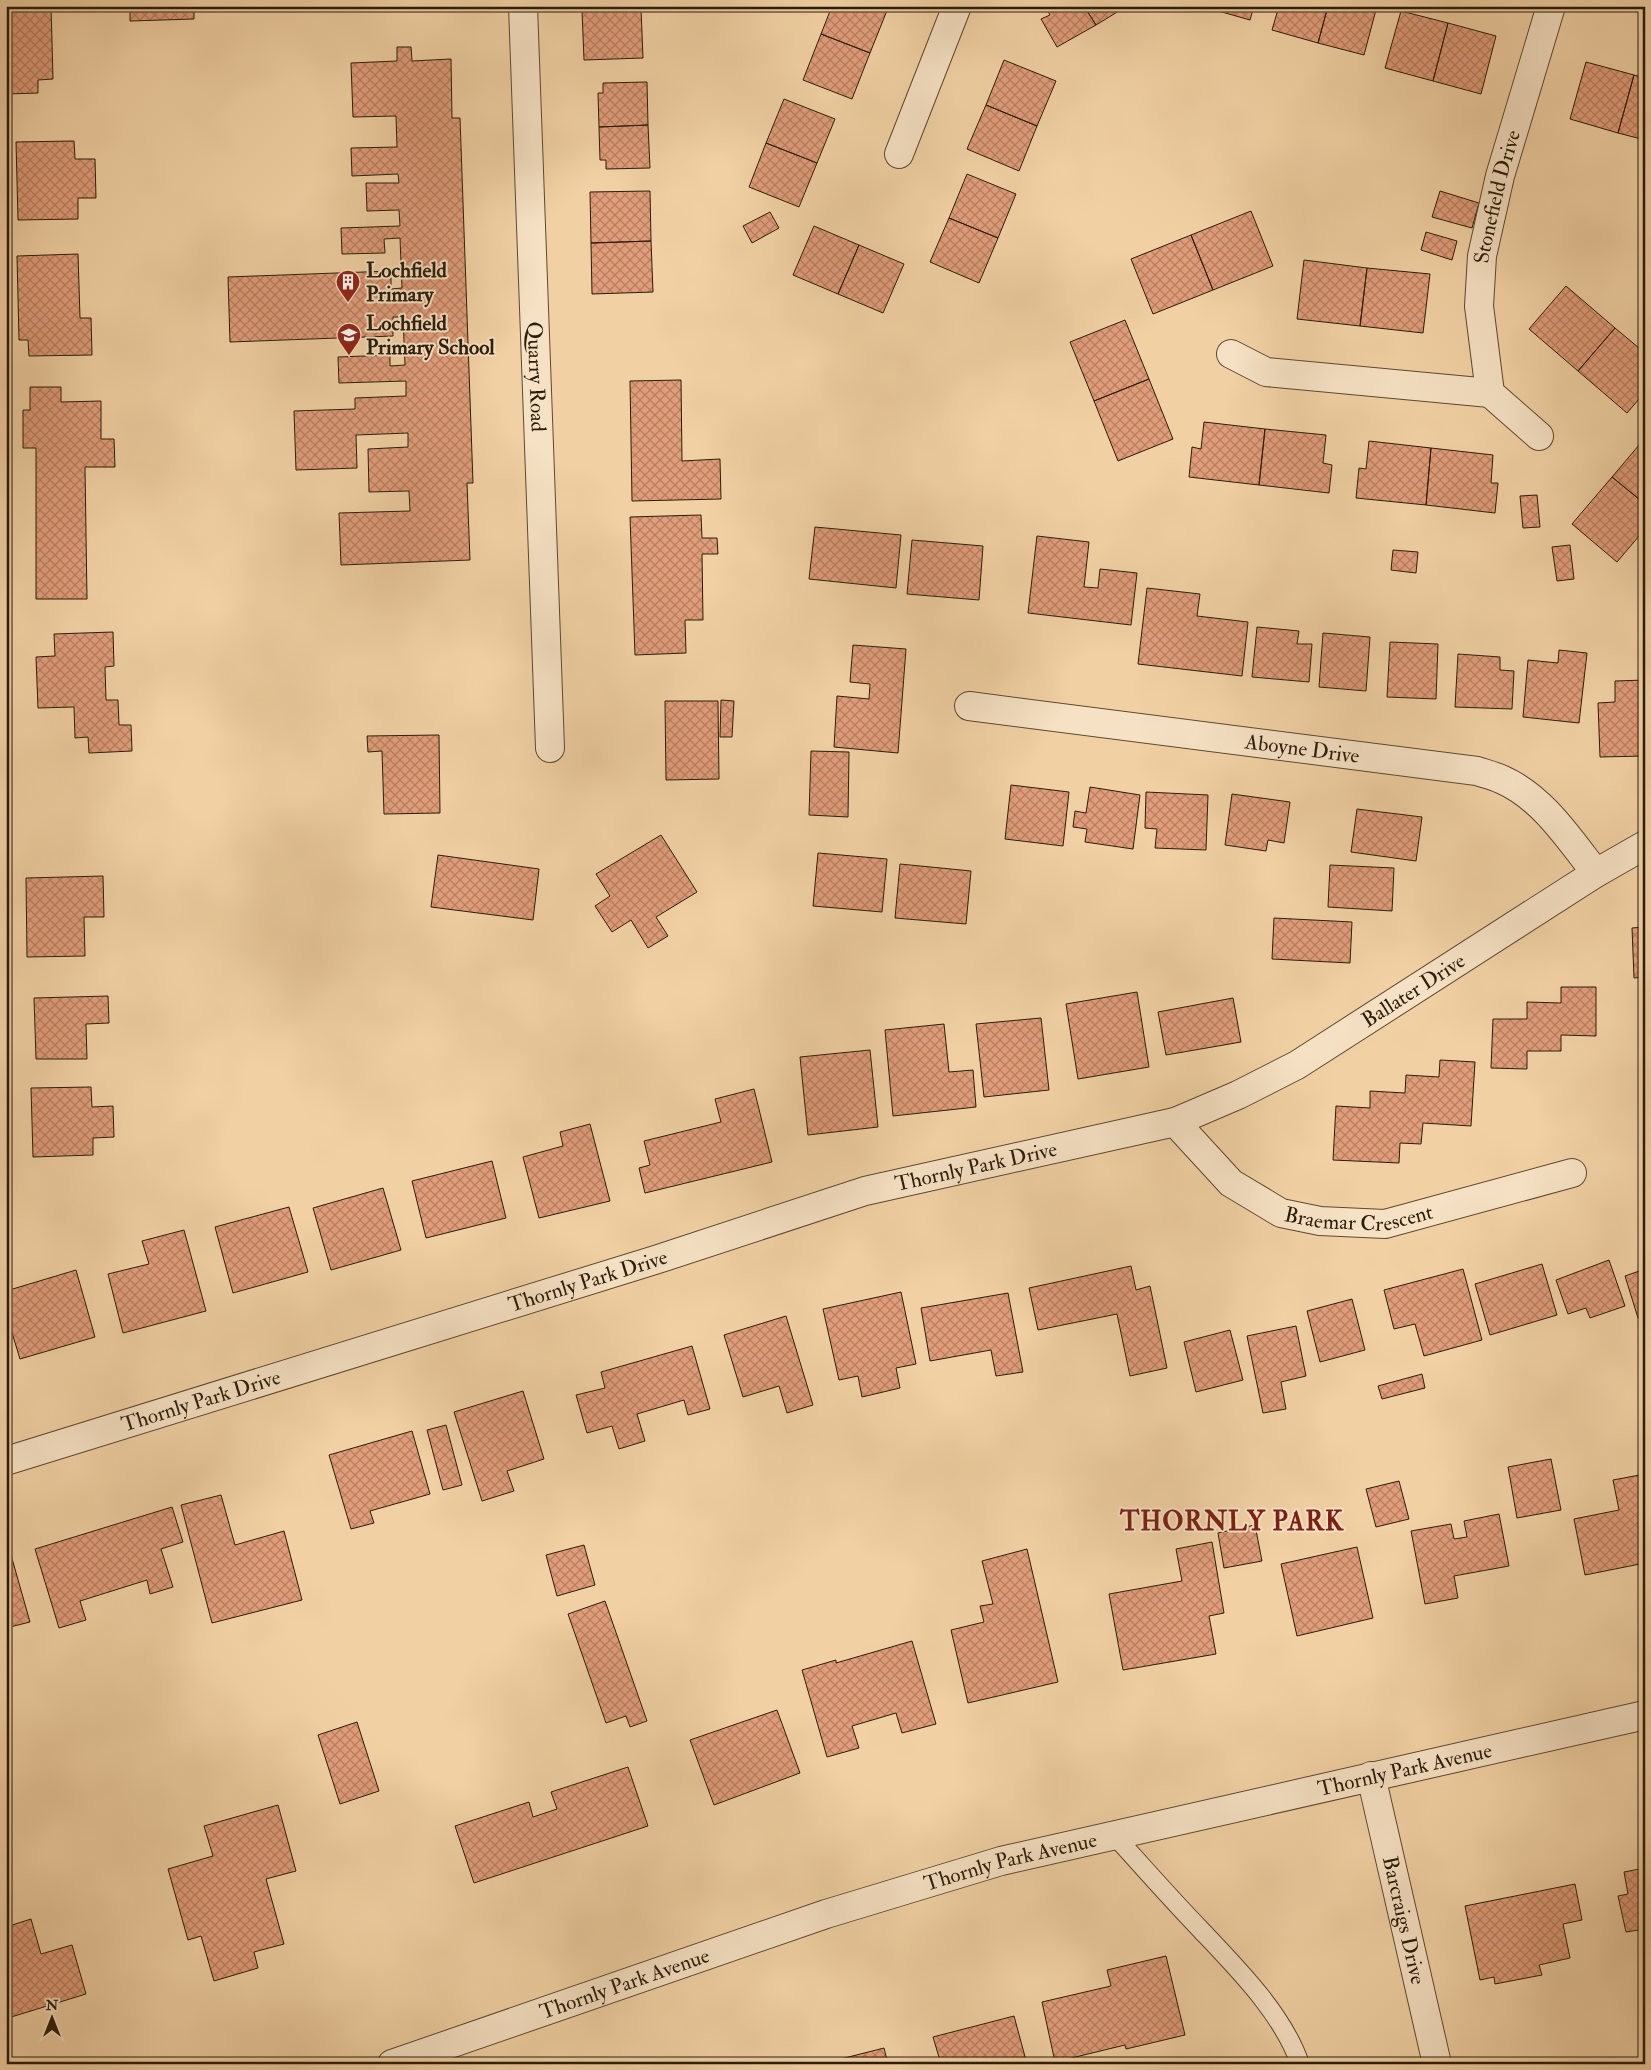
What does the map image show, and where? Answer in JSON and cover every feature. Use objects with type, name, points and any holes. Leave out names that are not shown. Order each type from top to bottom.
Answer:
[{"type":"street","name":"Quarry Road","points":[[523,6],[550,748]]},
{"type":"street","points":[[898,154],[957,6]]},
{"type":"street","name":"Stonefield Drive","points":[[1490,393],[1479,306],[1482,256],[1500,176],[1551,6]]},
{"type":"street","points":[[1231,354],[1266,372],[1490,393],[1539,436]]},
{"type":"street","name":"Aboyne Drive","points":[[969,706],[1477,771],[1503,779],[1527,794],[1553,819],[1596,872]]},
{"type":"street","name":"Ballater Drive","points":[[1175,1122],[1238,1095],[1297,1065],[1596,872],[1645,845]]},
{"type":"street","name":"Braemar Crescent","points":[[1175,1122],[1231,1183],[1281,1212],[1320,1221],[1385,1224],[1572,1173]]},
{"type":"street","name":"Thornly Park Drive","points":[[6,1461],[645,1263],[865,1191],[1175,1122]]},
{"type":"street","name":"Thornly Park Avenue","points":[[392,2064],[826,1914],[1001,1861],[1371,1776],[1645,1716]]},
{"type":"street","name":"Barcraigs Drive","points":[[1371,1776],[1437,2064]]},
{"type":"lane","points":[[1114,1835],[1200,1930],[1237,1966],[1276,2019],[1300,2064]]},
{"type":"building","points":[[6,6],[51,6],[53,79],[38,80],[38,93],[6,94]]},
{"type":"building","points":[[130,6],[194,6],[194,19],[130,21]]},
{"type":"building","points":[[582,6],[641,6],[641,9],[582,11]]},
{"type":"building","points":[[832,6],[883,6],[888,8],[870,53],[821,34]]},
{"type":"building","points":[[1045,6],[1084,6],[1096,25],[1057,47],[1041,19],[1050,15]]},
{"type":"building","points":[[1084,6],[1127,6],[1096,25]]},
{"type":"building","points":[[1201,6],[1254,6],[1250,20]]},
{"type":"building","points":[[1279,6],[1328,6],[1318,43],[1272,30]]},
{"type":"building","points":[[1328,6],[1377,6],[1364,55],[1318,43]]},
{"type":"building","points":[[641,9],[643,58],[584,60],[582,11]]},
{"type":"building","points":[[1401,11],[1448,23],[1433,81],[1385,68]]},
{"type":"building","points":[[1448,23],[1496,36],[1481,94],[1433,81]]},
{"type":"building","points":[[821,34],[870,53],[852,99],[803,80]]},
{"type":"building","name":"Lochfield Primary","points":[[397,47],[411,47],[412,61],[451,59],[452,118],[460,118],[473,483],[467,483],[470,560],[341,565],[339,513],[410,511],[409,491],[369,492],[368,449],[408,447],[408,433],[356,435],[357,468],[296,470],[294,411],[355,409],[355,398],[406,396],[406,381],[339,383],[338,357],[390,355],[390,366],[405,365],[403,317],[393,317],[393,336],[230,342],[228,277],[391,271],[391,289],[402,288],[400,238],[384,239],[385,253],[342,254],[341,228],[400,226],[399,210],[367,211],[366,183],[399,183],[398,174],[352,176],[351,148],[397,147],[396,116],[353,117],[351,63],[397,61]]},
{"type":"building","points":[[1004,60],[1056,81],[1037,126],[986,105]]},
{"type":"building","points":[[1586,62],[1634,75],[1618,133],[1570,119]]},
{"type":"building","points":[[1634,75],[1645,78],[1645,140],[1618,133]]},
{"type":"building","points":[[647,82],[648,125],[599,127],[598,93],[603,93],[603,83]]},
{"type":"building","points":[[784,99],[835,119],[817,163],[766,143]]},
{"type":"building","points":[[986,105],[1037,126],[1019,171],[967,149]]},
{"type":"building","points":[[648,125],[650,168],[606,169],[606,160],[600,160],[599,127]]},
{"type":"building","points":[[74,141],[75,159],[95,159],[96,198],[78,198],[78,219],[18,220],[16,142]]},
{"type":"building","points":[[766,143],[817,163],[799,207],[749,187]]},
{"type":"building","points":[[967,174],[1016,194],[998,238],[949,218]]},
{"type":"building","points":[[650,191],[651,241],[591,243],[590,192]]},
{"type":"building","points":[[1440,191],[1479,203],[1472,228],[1432,217]]},
{"type":"building","points":[[1251,211],[1273,266],[1213,290],[1191,235]]},
{"type":"building","points":[[770,212],[779,228],[752,243],[743,226]]},
{"type":"building","points":[[949,218],[998,238],[979,283],[930,262]]},
{"type":"building","points":[[814,226],[859,245],[838,294],[793,275]]},
{"type":"building","points":[[1426,232],[1457,241],[1452,260],[1421,250]]},
{"type":"building","points":[[1191,235],[1213,290],[1153,314],[1131,259]]},
{"type":"building","points":[[651,241],[653,292],[592,294],[591,243]]},
{"type":"building","points":[[859,245],[904,264],[883,313],[838,294]]},
{"type":"building","points":[[78,254],[80,318],[91,318],[92,355],[29,356],[28,340],[19,340],[17,256]]},
{"type":"building","points":[[1304,260],[1367,268],[1360,326],[1297,319]]},
{"type":"building","points":[[1367,268],[1430,274],[1423,333],[1360,326]]},
{"type":"building","points":[[1566,286],[1615,328],[1578,371],[1529,329]]},
{"type":"building","points":[[1125,320],[1149,379],[1094,401],[1070,342]]},
{"type":"building","points":[[1615,328],[1645,353],[1645,392],[1627,413],[1578,371]]},
{"type":"building","points":[[1149,379],[1173,439],[1118,461],[1094,401]]},
{"type":"building","points":[[681,380],[682,461],[720,459],[721,499],[632,501],[630,381]]},
{"type":"building","points":[[30,387],[61,387],[61,402],[101,401],[101,439],[114,439],[115,467],[85,467],[87,599],[36,599],[36,448],[23,448],[23,410],[30,410]]},
{"type":"building","points":[[1204,422],[1265,429],[1259,485],[1189,477],[1192,447],[1201,449]]},
{"type":"building","points":[[1265,429],[1326,435],[1323,463],[1332,465],[1329,493],[1259,485]]},
{"type":"building","points":[[1645,438],[1645,504],[1612,477]]},
{"type":"building","points":[[1369,441],[1431,448],[1426,505],[1356,498],[1359,468],[1366,469]]},
{"type":"building","points":[[1431,448],[1493,455],[1491,483],[1498,483],[1495,513],[1426,505]]},
{"type":"building","points":[[1612,477],[1645,504],[1645,529],[1617,562],[1572,524]]},
{"type":"building","points":[[1537,495],[1540,527],[1523,528],[1520,496]]},
{"type":"building","points":[[701,515],[702,538],[717,538],[718,554],[702,554],[703,620],[685,620],[686,653],[635,655],[630,517]]},
{"type":"building","points":[[815,527],[901,535],[896,588],[809,579]]},
{"type":"building","points":[[1037,536],[1089,542],[1084,587],[1098,588],[1100,569],[1137,573],[1131,625],[1028,613]]},
{"type":"building","points":[[912,540],[983,546],[979,600],[907,594]]},
{"type":"building","points":[[1570,545],[1574,579],[1557,581],[1552,547]]},
{"type":"building","points":[[1393,550],[1418,552],[1416,573],[1391,570]]},
{"type":"building","points":[[1147,588],[1200,594],[1197,616],[1248,622],[1242,676],[1138,664]]},
{"type":"building","points":[[1257,627],[1299,631],[1297,644],[1312,644],[1309,682],[1252,677]]},
{"type":"building","points":[[113,632],[114,666],[105,667],[106,700],[118,700],[119,725],[131,725],[132,751],[89,753],[88,737],[75,738],[74,707],[38,708],[36,657],[55,656],[54,634]]},
{"type":"building","points":[[1323,633],[1370,637],[1366,691],[1319,687]]},
{"type":"building","points":[[1390,642],[1438,644],[1436,699],[1387,697]]},
{"type":"building","points":[[853,645],[906,649],[898,753],[834,747],[837,696],[869,699],[870,684],[850,682]]},
{"type":"building","points":[[1559,650],[1587,653],[1579,723],[1523,717],[1528,660],[1558,663]]},
{"type":"building","points":[[1458,654],[1500,657],[1500,670],[1514,671],[1512,709],[1455,707]]},
{"type":"building","points":[[1645,680],[1645,756],[1600,757],[1598,703],[1615,702],[1615,681]]},
{"type":"building","points":[[721,700],[734,701],[732,737],[720,737]]},
{"type":"building","points":[[665,701],[718,701],[719,779],[666,780]]},
{"type":"building","points":[[439,735],[440,813],[384,814],[382,751],[368,752],[367,736]]},
{"type":"building","points":[[811,751],[849,752],[848,817],[809,815]]},
{"type":"building","points":[[1011,785],[1069,792],[1063,846],[1005,839]]},
{"type":"building","points":[[1090,787],[1140,795],[1133,849],[1085,842],[1087,829],[1073,827],[1075,811],[1086,813]]},
{"type":"building","points":[[1146,792],[1208,795],[1206,850],[1155,848],[1157,829],[1145,828]]},
{"type":"building","points":[[1232,794],[1290,802],[1284,843],[1268,840],[1266,851],[1225,845]]},
{"type":"building","points":[[1357,809],[1422,817],[1416,861],[1351,852]]},
{"type":"building","points":[[661,835],[697,892],[656,917],[668,936],[648,948],[631,920],[612,932],[595,906],[610,896],[596,874]]},
{"type":"building","points":[[818,853],[887,859],[882,912],[813,906]]},
{"type":"building","points":[[438,855],[539,869],[533,920],[431,907]]},
{"type":"building","points":[[900,864],[971,871],[966,924],[895,918]]},
{"type":"building","points":[[1330,865],[1394,868],[1392,911],[1328,907]]},
{"type":"building","points":[[103,876],[104,917],[84,917],[85,956],[27,957],[26,878]]},
{"type":"building","points":[[1274,918],[1352,922],[1350,963],[1272,959]]},
{"type":"building","points":[[1645,927],[1645,977],[1634,978],[1632,928]]},
{"type":"building","points":[[1561,987],[1596,987],[1596,1036],[1561,1035],[1561,1051],[1527,1051],[1527,1069],[1491,1068],[1493,1019],[1527,1019],[1527,1002],[1561,1003]]},
{"type":"building","points":[[1137,992],[1149,1067],[1078,1079],[1066,1004]]},
{"type":"building","points":[[108,996],[109,1023],[86,1024],[87,1059],[36,1059],[34,998]]},
{"type":"building","points":[[1233,998],[1241,1042],[1166,1055],[1158,1012]]},
{"type":"building","points":[[1041,1018],[1049,1090],[984,1097],[976,1024]]},
{"type":"building","points":[[944,1024],[949,1072],[973,1070],[976,1107],[893,1116],[885,1030]]},
{"type":"building","points":[[870,1050],[878,1127],[808,1135],[800,1057]]},
{"type":"building","points":[[1440,1060],[1475,1062],[1471,1126],[1423,1123],[1421,1144],[1400,1143],[1399,1163],[1333,1160],[1336,1106],[1370,1108],[1370,1091],[1405,1093],[1406,1075],[1439,1077]]},
{"type":"building","points":[[91,1087],[92,1107],[113,1106],[114,1137],[93,1138],[93,1155],[33,1157],[31,1088]]},
{"type":"building","points":[[754,1089],[772,1162],[645,1193],[639,1168],[650,1165],[644,1141],[721,1122],[715,1099]]},
{"type":"building","points":[[590,1124],[610,1201],[539,1218],[523,1157],[563,1146],[560,1132]]},
{"type":"building","points":[[492,1161],[506,1218],[426,1238],[412,1181]]},
{"type":"building","points":[[383,1188],[401,1250],[331,1270],[313,1208]]},
{"type":"building","points":[[289,1207],[308,1272],[233,1293],[215,1227]]},
{"type":"building","points":[[184,1230],[206,1311],[123,1333],[108,1274],[149,1264],[142,1241]]},
{"type":"building","points":[[1609,1260],[1625,1306],[1590,1318],[1586,1308],[1568,1314],[1556,1280]]},
{"type":"building","points":[[1542,1264],[1557,1315],[1490,1335],[1475,1284]]},
{"type":"building","points":[[1131,1266],[1136,1290],[1150,1286],[1167,1368],[1130,1376],[1117,1314],[1038,1330],[1029,1288]]},
{"type":"building","points":[[1463,1269],[1482,1340],[1424,1356],[1415,1324],[1394,1329],[1384,1290]]},
{"type":"building","points":[[1645,1269],[1645,1316],[1638,1318],[1625,1276]]},
{"type":"building","points":[[76,1270],[95,1337],[20,1359],[6,1313],[6,1291]]},
{"type":"building","points":[[901,1292],[916,1364],[896,1368],[900,1388],[862,1397],[858,1376],[839,1380],[823,1309]]},
{"type":"building","points":[[1008,1293],[1023,1372],[996,1376],[991,1350],[930,1361],[921,1308]]},
{"type":"building","points":[[1352,1299],[1365,1350],[1320,1362],[1307,1311]]},
{"type":"building","points":[[786,1316],[813,1405],[787,1413],[779,1386],[743,1397],[724,1335]]},
{"type":"building","points":[[1296,1326],[1306,1376],[1281,1382],[1286,1409],[1263,1413],[1247,1336]]},
{"type":"building","points":[[1230,1330],[1243,1380],[1196,1392],[1184,1342]]},
{"type":"building","points":[[692,1346],[710,1409],[688,1415],[684,1400],[637,1414],[645,1441],[619,1449],[612,1426],[587,1433],[576,1395],[605,1388],[601,1372]]},
{"type":"building","points":[[1422,1374],[1425,1388],[1382,1399],[1378,1386]]},
{"type":"building","points":[[523,1391],[544,1459],[507,1471],[514,1491],[482,1501],[454,1412]]},
{"type":"building","points":[[446,1425],[462,1485],[443,1490],[427,1430]]},
{"type":"building","points":[[412,1431],[430,1494],[370,1511],[374,1523],[351,1529],[329,1455]]},
{"type":"building","points":[[1551,1459],[1561,1510],[1517,1518],[1508,1467]]},
{"type":"building","points":[[1645,1474],[1645,1563],[1585,1575],[1574,1519],[1619,1510],[1613,1480]]},
{"type":"building","points":[[1399,1481],[1409,1519],[1376,1527],[1366,1489]]},
{"type":"building","points":[[221,1495],[235,1545],[284,1531],[302,1600],[212,1623],[181,1505]]},
{"type":"building","points":[[172,1507],[183,1542],[161,1549],[173,1587],[150,1594],[147,1580],[80,1601],[86,1620],[59,1628],[35,1549]]},
{"type":"building","points":[[1499,1514],[1509,1566],[1454,1576],[1458,1598],[1425,1604],[1411,1531],[1451,1524],[1454,1539],[1467,1537],[1464,1521]]},
{"type":"building","points":[[1255,1525],[1262,1561],[1224,1568],[1218,1533]]},
{"type":"building","points":[[1212,1542],[1224,1613],[1209,1616],[1216,1654],[1123,1670],[1109,1594],[1182,1581],[1176,1549]]},
{"type":"building","points":[[584,1545],[595,1585],[557,1596],[546,1555]]},
{"type":"building","points":[[1357,1547],[1373,1618],[1297,1636],[1281,1564]]},
{"type":"building","points":[[1027,1549],[1058,1682],[968,1703],[951,1630],[984,1622],[980,1606],[993,1604],[982,1561]]},
{"type":"building","points":[[11,1555],[30,1622],[6,1628],[6,1556]]},
{"type":"building","points":[[605,1601],[647,1721],[630,1727],[626,1716],[606,1723],[568,1614]]},
{"type":"building","points":[[912,1641],[936,1724],[902,1733],[896,1713],[852,1726],[859,1748],[827,1757],[802,1670],[836,1660],[836,1663]]},
{"type":"building","points":[[777,1710],[800,1773],[714,1805],[690,1740]]},
{"type":"building","points":[[357,1722],[379,1791],[340,1804],[318,1735]]},
{"type":"building","points":[[628,1767],[648,1826],[474,1883],[455,1826],[529,1802],[533,1817],[557,1809],[551,1792]]},
{"type":"building","points":[[278,1805],[296,1871],[266,1879],[284,1944],[254,1952],[258,1968],[214,1981],[201,1936],[188,1940],[168,1869],[213,1856],[204,1826]]},
{"type":"building","points":[[1645,1868],[1645,1929],[1626,1932],[1618,1896],[1628,1894],[1624,1872]]},
{"type":"building","points":[[1575,1884],[1582,1920],[1563,1924],[1570,1958],[1539,1965],[1542,1975],[1495,1984],[1494,1977],[1480,1980],[1465,1906]]},
{"type":"building","points":[[31,1919],[41,1954],[72,1945],[86,1994],[8,2018],[6,1927]]},
{"type":"building","points":[[1166,1956],[1185,2035],[1126,2049],[1125,2045],[1055,2062],[1042,2002],[1111,1986],[1107,1970]]},
{"type":"building","points":[[1014,2016],[1027,2064],[941,2064],[933,2037]]},
{"type":"building","points":[[884,2048],[888,2064],[821,2064]]},
{"type":"place","name":"Lochfield Primary","points":[[348,303]]},
{"type":"place","name":"Lochfield Primary School","points":[[349,356]]},
{"type":"district","name":"THORNLY PARK","points":[[1232,1521]]}]
